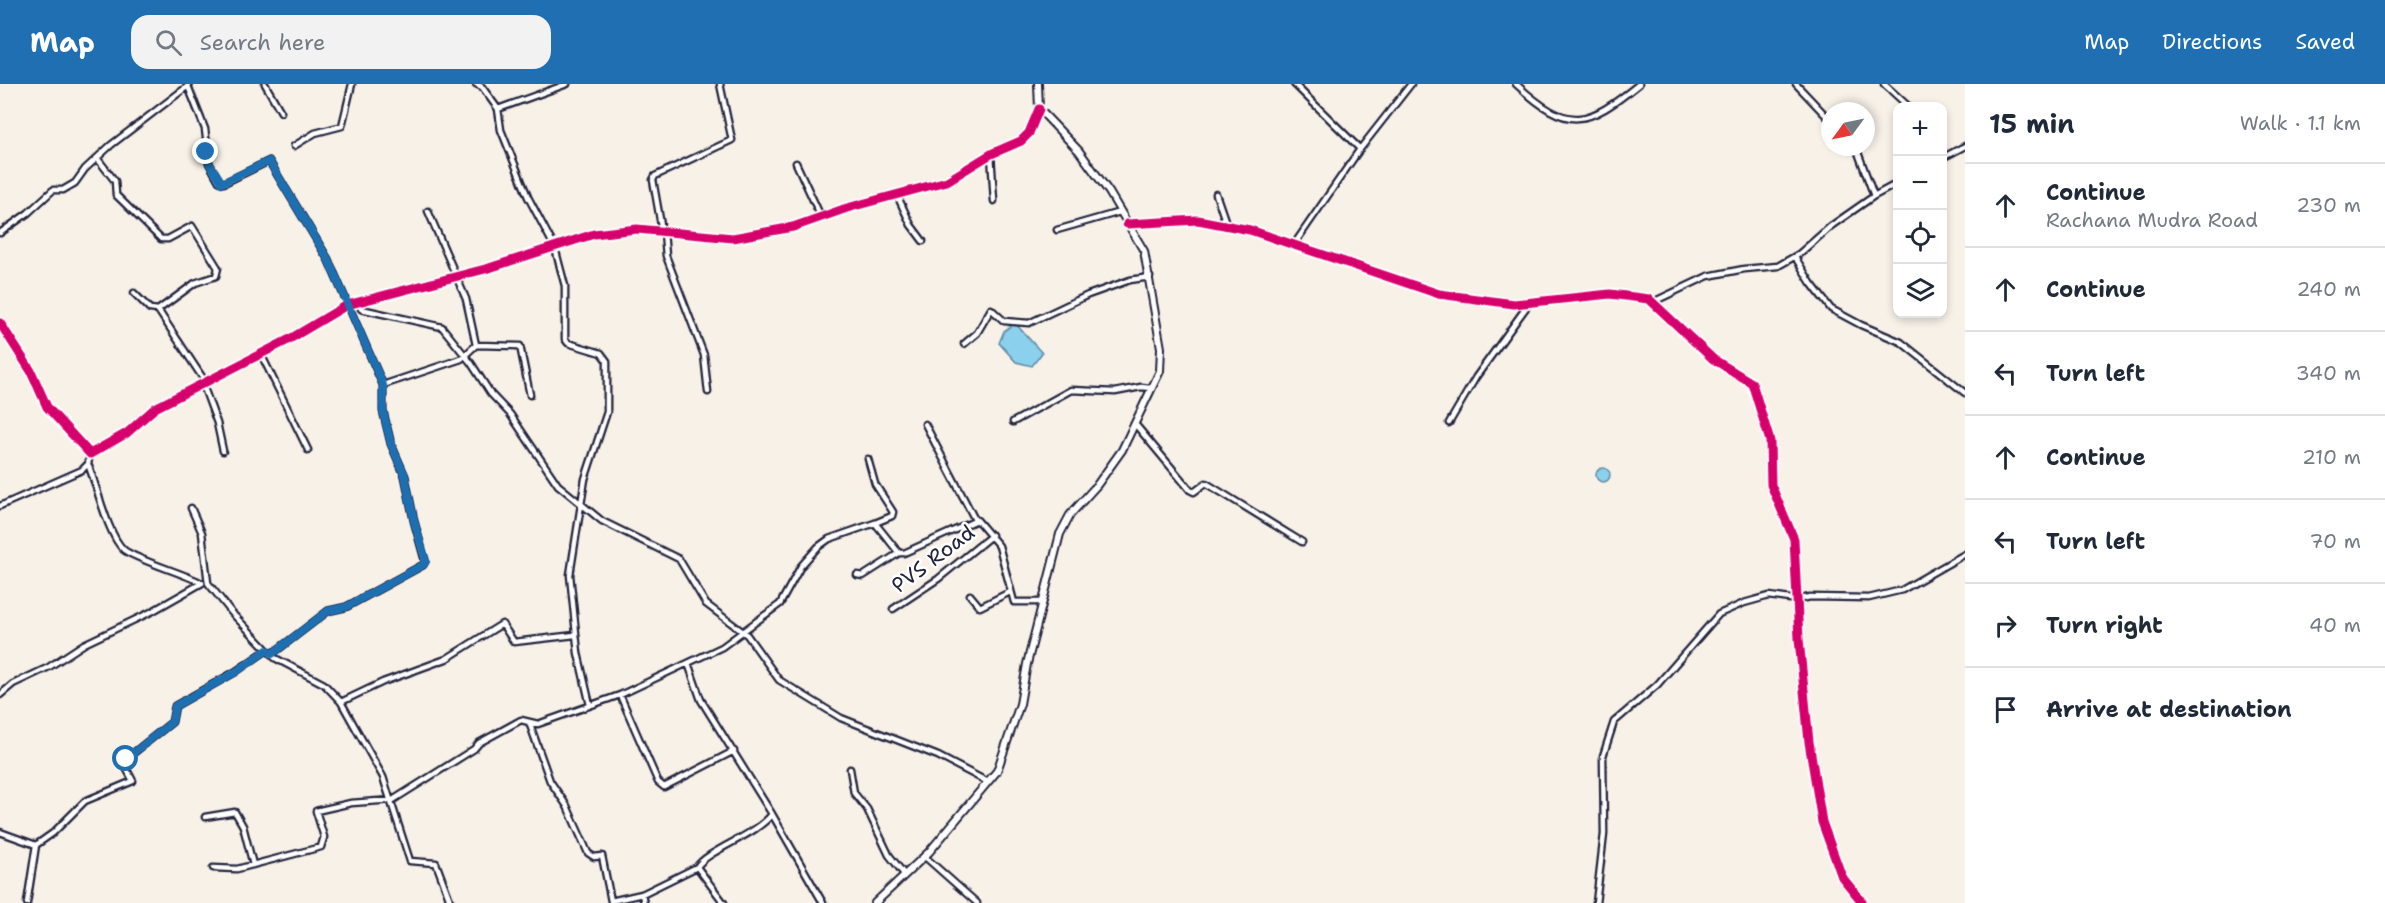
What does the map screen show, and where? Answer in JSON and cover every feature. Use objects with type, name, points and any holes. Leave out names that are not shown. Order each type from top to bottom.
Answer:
[{"type":"main road","points":[[875,903],[924,856],[997,771],[1020,704],[1060,534],[1070,515],[1109,468],[1135,424],[1160,371],[1161,348],[1144,251],[1079,151],[1039,109],[1038,84]]},
{"type":"street","points":[[265,84],[281,112]]},
{"type":"street","points":[[294,146],[315,133],[342,126],[352,84]]},
{"type":"street","points":[[476,84],[486,92],[498,109],[501,130],[528,197],[555,248],[565,286],[565,339],[568,343],[601,353],[608,361],[607,412],[587,469],[570,575],[576,635],[590,705]]},
{"type":"street","points":[[486,84],[486,92]]},
{"type":"street","points":[[498,109],[567,84]]},
{"type":"street","points":[[708,392],[704,355],[666,256],[653,180],[660,173],[732,140],[720,84]]},
{"type":"street","points":[[1294,84],[1360,149]]},
{"type":"street","points":[[1293,246],[1360,149],[1411,84]]},
{"type":"street","points":[[1516,84],[1529,96],[1556,112],[1582,119],[1598,115],[1639,84]]},
{"type":"street","points":[[1796,84],[1821,110]]},
{"type":"street","points":[[1884,84],[1904,102]]},
{"type":"street","points":[[0,233],[28,213],[53,190],[63,190],[75,183],[97,158],[189,85],[205,129],[209,163],[219,181],[224,183],[269,161],[328,259],[383,385],[383,411],[391,444],[405,476],[414,521],[426,561],[423,565],[346,607],[328,611],[272,654]]},
{"type":"street","points":[[451,903],[436,863],[410,861],[393,800],[368,746],[341,702],[324,684],[292,669],[267,650],[205,583],[126,551],[113,537],[88,464],[90,454],[127,433],[155,408],[261,354],[347,305],[555,248],[594,234],[637,229],[732,238],[794,227],[821,217],[947,182],[991,154],[1021,141],[1029,133],[1039,109]]},
{"type":"street","points":[[1946,156],[1965,146]]},
{"type":"street","points":[[991,154],[994,201]]},
{"type":"street","points":[[1859,156],[1874,196]]},
{"type":"street","points":[[97,158],[115,181],[116,195],[161,239],[168,239],[192,226],[218,268],[216,276],[195,283],[158,310],[150,309],[134,293]]},
{"type":"street","points":[[796,163],[821,217]]},
{"type":"street","points":[[1653,302],[1708,276],[1744,269],[1778,266],[1794,257],[1831,226],[1893,186]]},
{"type":"street","points":[[1216,194],[1227,226]]},
{"type":"street","points":[[897,195],[911,225],[923,241]]},
{"type":"street","points":[[428,211],[466,299],[476,345]]},
{"type":"street","points":[[1057,230],[1120,212]]},
{"type":"street","points":[[1127,224],[1198,220],[1250,230],[1439,294],[1514,304],[1610,294],[1653,302],[1713,358],[1752,383],[1770,441],[1771,485],[1794,539],[1809,742],[1822,822],[1842,877],[1863,903]]},
{"type":"street","points":[[1794,257],[1811,284],[1832,309],[1862,326],[1901,342],[1965,393]]},
{"type":"street","points":[[964,344],[977,333],[991,309],[1004,321],[1029,323],[1130,280],[1150,277]]},
{"type":"street","points":[[359,301],[361,309],[442,327],[465,355],[491,394],[510,414],[558,485],[603,521],[678,559],[706,604],[742,632],[779,680],[840,718],[938,756],[988,782]]},
{"type":"street","points":[[1449,423],[1476,377],[1530,302]]},
{"type":"street","points":[[158,310],[205,384],[223,451]]},
{"type":"street","points":[[0,323],[31,371],[47,407],[90,454]]},
{"type":"street","points":[[383,385],[465,355],[476,345],[520,346],[531,395]]},
{"type":"street","points":[[261,354],[308,450]]},
{"type":"street","points":[[1013,422],[1071,390],[1115,392],[1141,387],[1151,388]]},
{"type":"street","name":"PVS Road","points":[[926,424],[975,520]]},
{"type":"street","points":[[1135,424],[1191,490],[1194,492],[1206,483],[1302,542]]},
{"type":"street","points":[[213,868],[237,869],[321,847],[324,837],[316,810],[351,803],[393,800],[474,749],[479,743],[522,720],[538,724],[620,695],[723,647],[780,604],[801,566],[818,547],[829,540],[892,516],[893,512],[875,484],[868,459]]},
{"type":"street","points":[[0,506],[82,470],[88,464]]},
{"type":"street","points":[[191,508],[202,533],[205,583]]},
{"type":"street","points":[[857,575],[863,576],[899,553],[975,520],[992,535],[1003,560],[1014,603],[1043,602]]},
{"type":"street","points":[[875,523],[899,553]]},
{"type":"street","name":"PVS Road","points":[[893,609],[938,579],[992,535]]},
{"type":"street","points":[[1596,903],[1604,834],[1603,756],[1614,722],[1657,685],[1719,614],[1743,603],[1769,596],[1797,600],[1810,597],[1869,597],[1902,590],[1965,554]]},
{"type":"street","points":[[0,696],[13,684],[49,667],[84,644],[205,583]]},
{"type":"street","points":[[970,595],[980,607],[1010,592]]},
{"type":"street","points":[[341,702],[383,682],[446,659],[502,624],[514,642],[576,635]]},
{"type":"street","points":[[27,903],[36,845],[53,833],[85,801],[133,781],[124,762],[172,722],[175,706],[236,672],[267,650]]},
{"type":"street","points":[[688,663],[701,700],[772,814],[823,903]]},
{"type":"street","points":[[620,695],[658,782],[664,787],[734,751]]},
{"type":"street","points":[[529,722],[550,782],[567,806],[588,853],[594,857],[602,856],[609,898],[614,902],[642,894],[697,867],[700,861],[759,826],[772,814]]},
{"type":"street","points":[[850,769],[854,793],[867,809],[889,855],[904,874]]},
{"type":"street","points":[[205,817],[235,812],[243,826],[255,864]]},
{"type":"street","points":[[0,832],[36,845]]},
{"type":"street","points":[[924,856],[977,903]]},
{"type":"street","points":[[697,867],[724,903]]},
{"type":"street","points":[[642,894],[644,903]]},
{"type":"water","points":[[1015,323],[1042,353],[1032,366],[1016,362],[999,343],[1004,331]]},
{"type":"water","points":[[1600,468],[1606,468],[1610,475],[1606,482],[1600,482],[1596,478],[1596,472]]},
{"type":"cycle path","points":[[0,323],[31,371],[47,407],[90,454],[127,433],[155,408],[288,340],[347,305],[489,268],[594,234],[637,229],[733,238],[793,227],[847,208],[947,181],[991,154],[1021,141],[1029,133],[1039,109]]},
{"type":"cycle path","points":[[1127,224],[1198,220],[1250,230],[1439,294],[1514,304],[1610,294],[1649,299],[1713,359],[1752,383],[1770,441],[1771,485],[1794,539],[1799,639],[1809,742],[1822,822],[1842,877],[1863,903]]},
{"type":"route","points":[[126,759],[172,722],[172,711],[175,706],[236,672],[267,650],[272,654],[328,611],[346,607],[423,565],[426,561],[414,521],[405,476],[391,444],[383,411],[381,395],[383,385],[328,259],[269,161],[222,183],[209,163],[206,152]]}]
